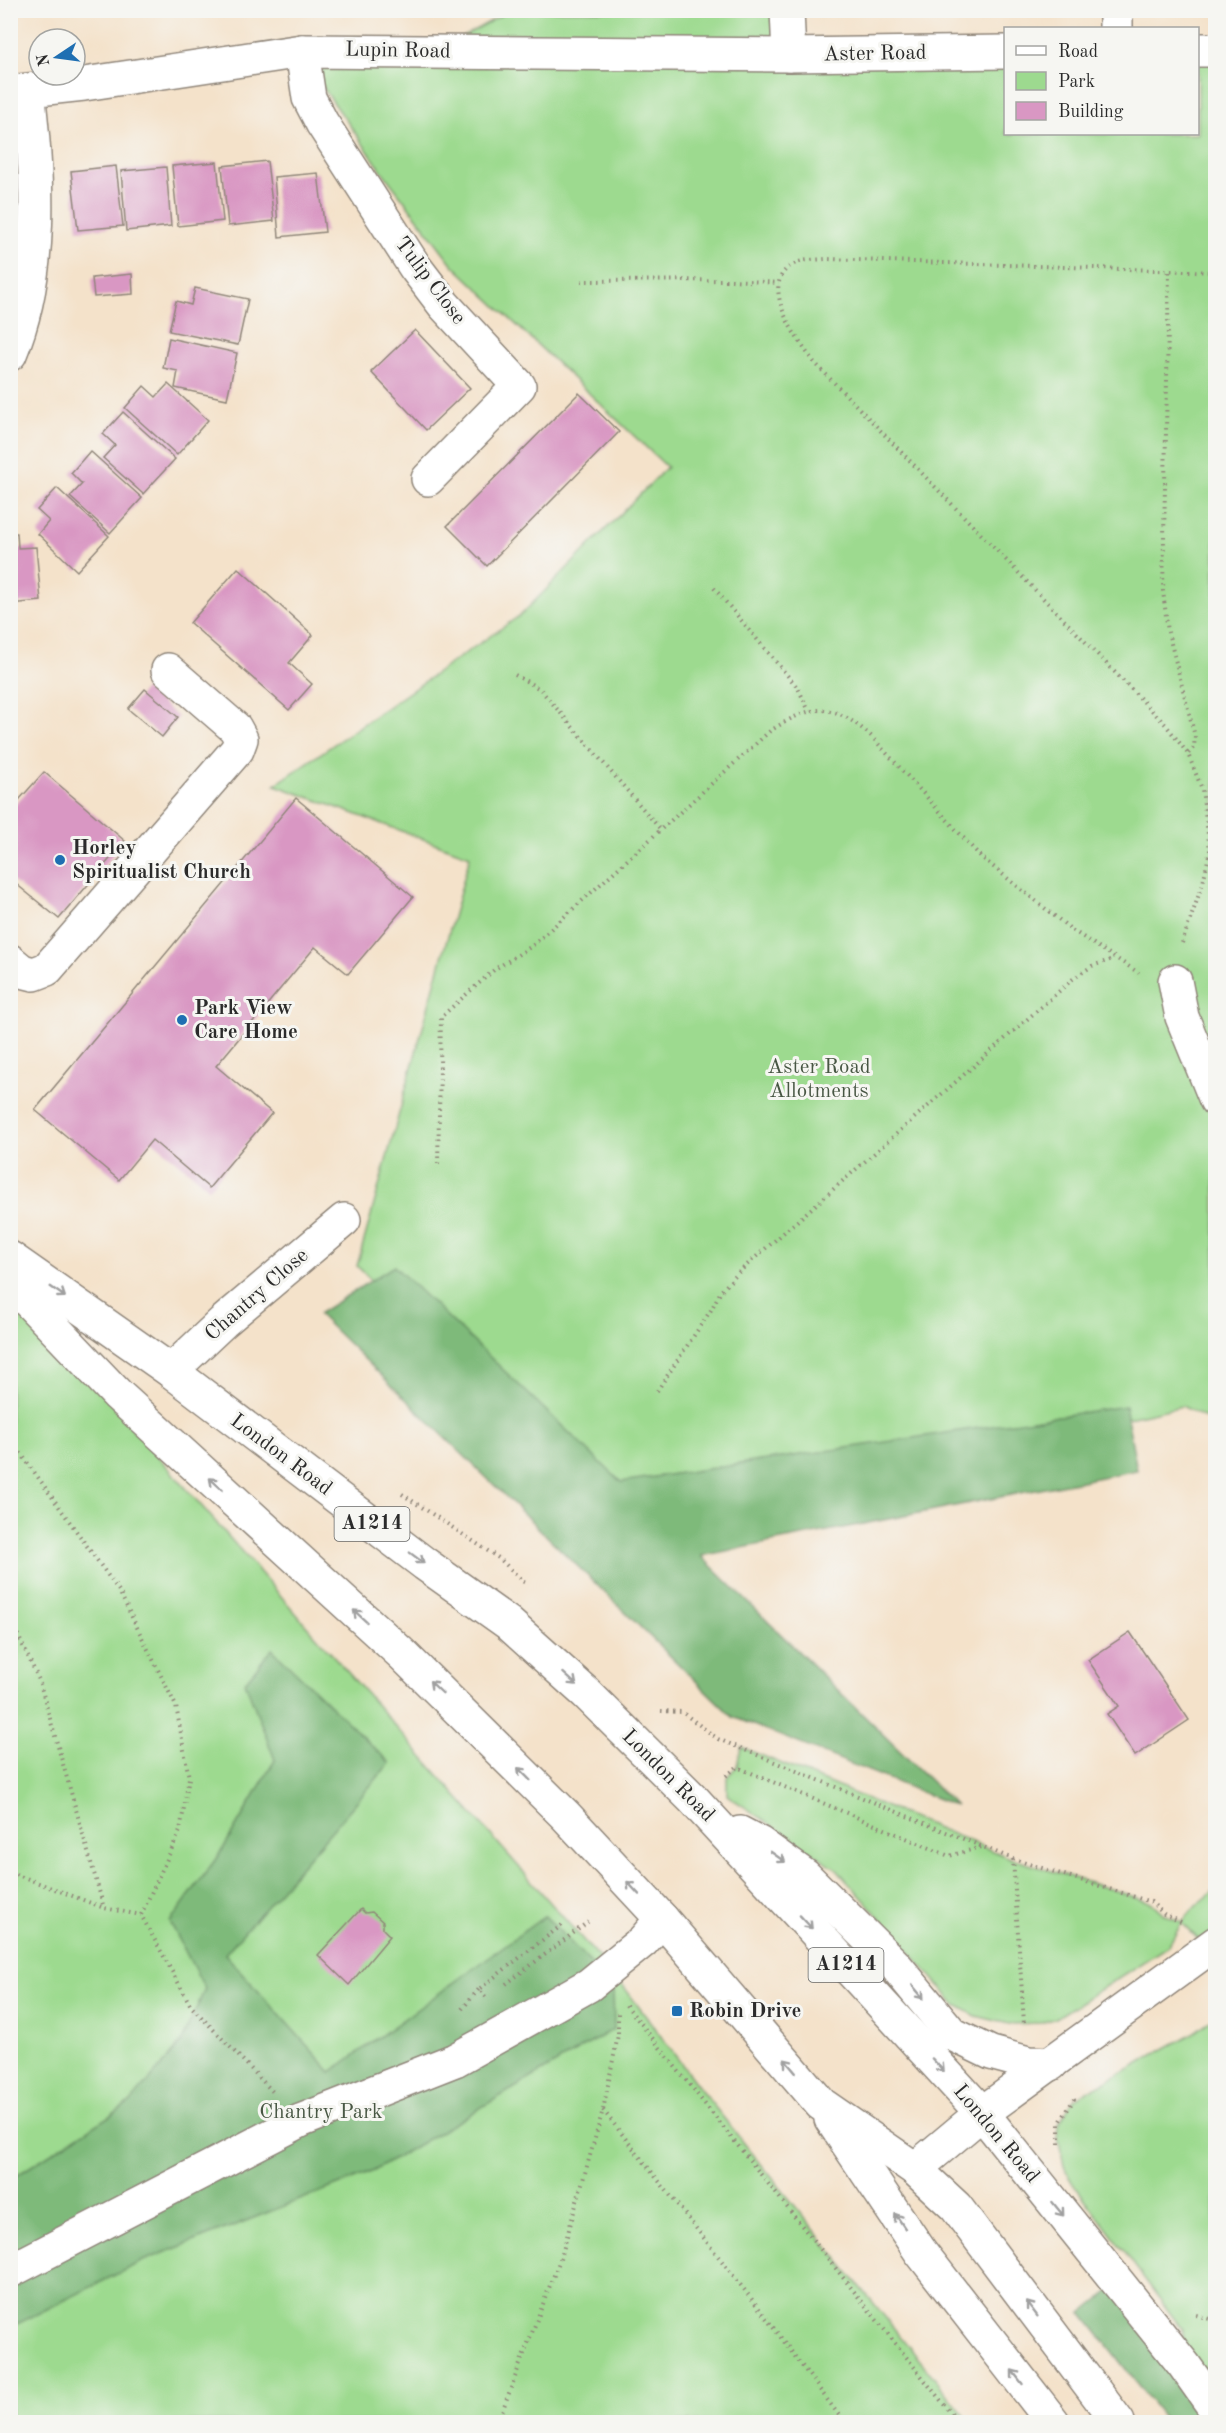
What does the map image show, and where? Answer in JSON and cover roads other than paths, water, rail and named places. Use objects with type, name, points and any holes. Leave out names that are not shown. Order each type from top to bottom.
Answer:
[{"type":"main road","points":[[787,10],[789,55]]},
{"type":"main road","points":[[1116,10],[1116,27]]},
{"type":"main road","points":[[1199,50],[1215,50]]},
{"type":"main road","name":"Lupin Road","points":[[19,91],[84,84],[302,51],[789,55]]},
{"type":"main road","name":"Tulip Close","points":[[302,51],[309,98],[322,123],[415,267],[444,305],[519,386],[428,479]]},
{"type":"main road","name":"Aster Road","points":[[789,55],[1004,52]]},
{"type":"main road","points":[[10,354],[17,339],[33,264],[34,183],[19,91]]},
{"type":"main road","points":[[10,961],[22,971],[34,974],[46,969],[237,750],[241,739],[235,728],[168,670]]},
{"type":"main road","points":[[1175,981],[1182,1017],[1215,1100]]},
{"type":"main road","name":"Chantry Close","points":[[171,1371],[223,1322],[344,1220]]},
{"type":"main road","name":"London Road","points":[[10,1258],[171,1371],[425,1564],[508,1623],[586,1693],[710,1817],[982,2113],[1184,2365],[1215,2410]]},
{"type":"main road","points":[[10,1282],[118,1395],[394,1647],[469,1719],[566,1816],[662,1919],[821,2104],[920,2251],[1053,2422]]},
{"type":"main road","points":[[710,1817],[759,1843],[805,1876],[895,1965],[952,2034],[991,2053],[1028,2063],[1051,2064]]},
{"type":"main road","points":[[10,2271],[300,2121],[455,2060],[589,1985],[616,1979],[662,1919]]},
{"type":"main road","points":[[915,2169],[982,2113],[1212,1946]]},
{"type":"main road","points":[[821,2104],[915,2169],[956,2207],[1118,2422]]},
{"type":"place","name":"Horley Spiritualist Church","points":[[60,860]]},
{"type":"place","name":"Park View Care Home","points":[[182,1020]]},
{"type":"place","name":"Robin Drive","points":[[677,2011]]},
{"type":"park label","name":"Aster Road Allotments","points":[[819,1079]]},
{"type":"park label","name":"Chantry Park","points":[[321,2112]]}]
